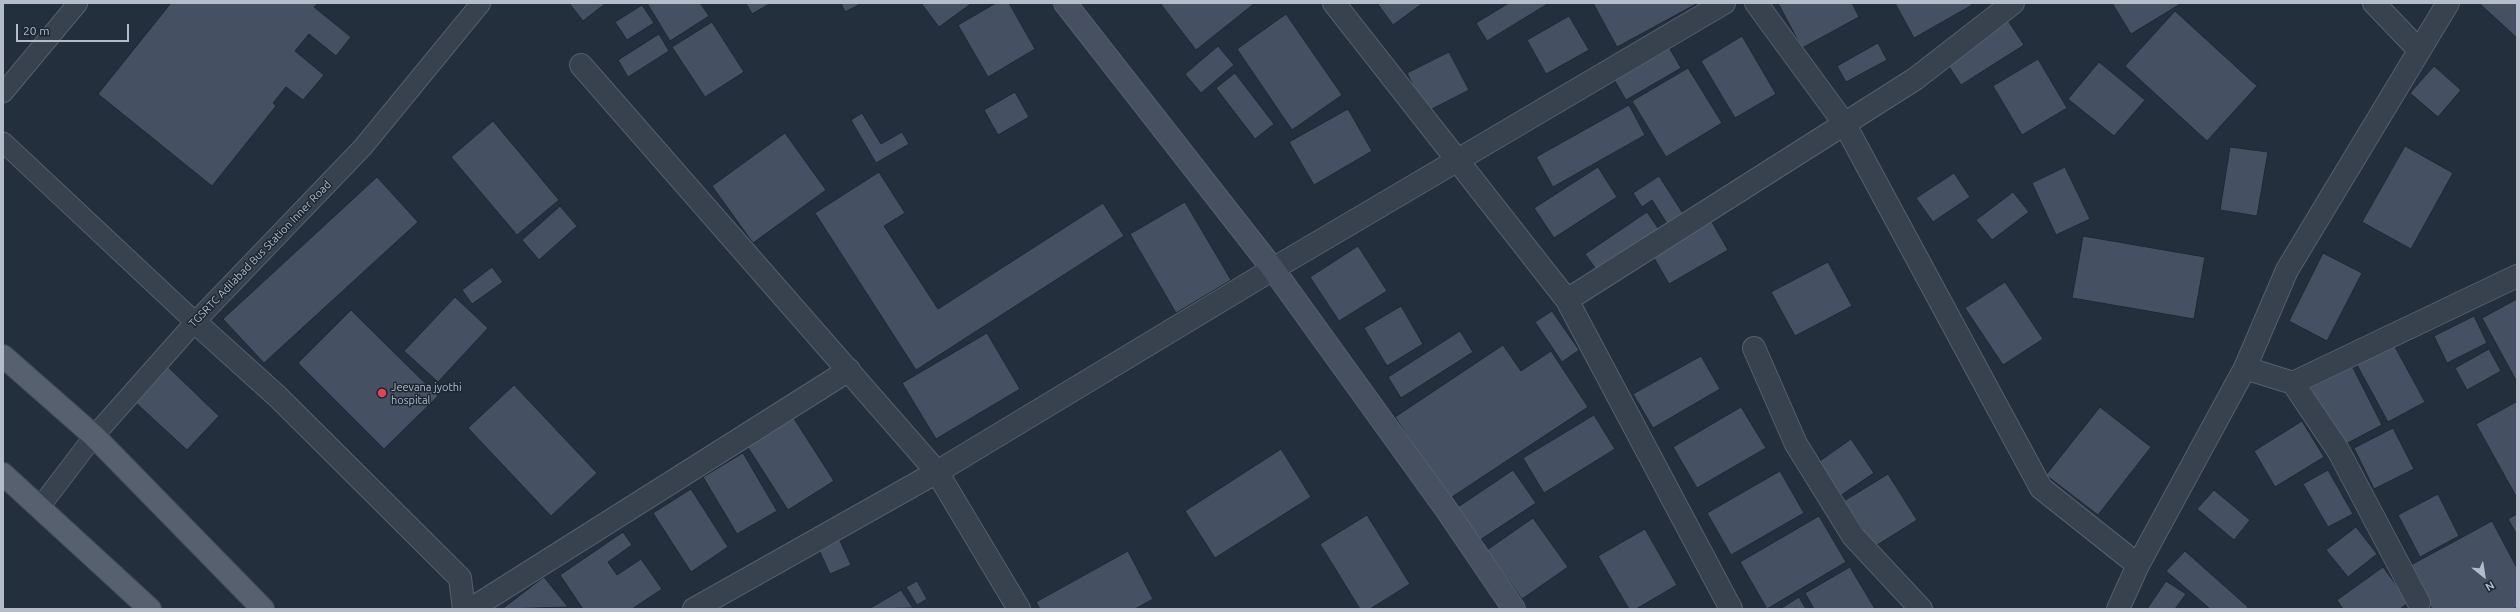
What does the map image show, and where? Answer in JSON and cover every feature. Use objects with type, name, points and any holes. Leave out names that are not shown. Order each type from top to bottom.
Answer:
[{"type":"main road","points":[[3,356],[94,436],[263,609]]},
{"type":"main road","points":[[3,474],[150,609]]},
{"type":"street","points":[[1065,3],[1273,269],[1441,502],[1514,609]]},
{"type":"street","points":[[1334,3],[1456,162],[1567,300],[1731,609]]},
{"type":"street","points":[[694,609],[937,472],[1273,269],[1724,3]]},
{"type":"street","points":[[1756,3],[1844,123],[2041,488],[2138,565]]},
{"type":"street","points":[[1567,300],[1915,79],[2014,3]]},
{"type":"street","points":[[2374,3],[2419,50]]},
{"type":"street","points":[[2118,609],[2138,565],[2244,368],[2287,270],[2448,3]]},
{"type":"street","points":[[582,65],[937,472],[1019,609]]},
{"type":"street","points":[[2293,383],[2517,276]]},
{"type":"street","points":[[195,322],[278,397],[460,578],[464,609]]},
{"type":"street","points":[[1754,348],[1796,444],[1853,536],[1921,609]]},
{"type":"street","points":[[2244,368],[2293,383],[2338,450],[2419,603]]},
{"type":"street","points":[[471,609],[849,370]]},
{"type":"lane","points":[[3,92],[78,3]]},
{"type":"lane","name":"TGSRTC Adilabad Bus Station Inner Road","points":[[40,507],[94,436],[195,322],[362,147],[481,3]]},
{"type":"lane","points":[[3,142],[195,322]]},
{"type":"building","points":[[171,3],[318,3],[314,7],[351,37],[336,56],[309,34],[295,51],[324,75],[303,100],[286,87],[273,103],[276,106],[212,186],[98,94]]},
{"type":"building","points":[[569,3],[606,3],[583,21]]},
{"type":"building","points":[[647,3],[700,3],[709,16],[670,41]]},
{"type":"building","points":[[746,3],[771,3],[752,14]]},
{"type":"building","points":[[841,3],[862,3],[845,12]]},
{"type":"building","points":[[921,3],[972,3],[939,27]]},
{"type":"building","points":[[996,3],[1009,3],[1035,49],[988,77],[958,25]]},
{"type":"building","points":[[1160,3],[1255,3],[1196,50]]},
{"type":"building","points":[[1377,3],[1423,3],[1393,25]]},
{"type":"building","points":[[1509,3],[1549,3],[1487,41],[1476,23]]},
{"type":"building","points":[[1593,3],[1698,3],[1617,47]]},
{"type":"building","points":[[1778,3],[1852,3],[1859,17],[1802,48]]},
{"type":"building","points":[[1895,3],[1971,3],[1972,5],[1914,38]]},
{"type":"building","points":[[2112,3],[2182,3],[2131,34]]},
{"type":"building","points":[[2479,3],[2517,3],[2517,38]]},
{"type":"building","points":[[642,5],[654,23],[627,40],[615,22]]},
{"type":"building","points":[[2175,11],[2257,86],[2207,141],[2125,66]]},
{"type":"building","points":[[1286,14],[1342,95],[1292,130],[1237,49]]},
{"type":"building","points":[[1569,16],[1589,50],[1546,74],[1527,40]]},
{"type":"building","points":[[2007,19],[2024,45],[1961,85],[1944,59]]},
{"type":"building","points":[[712,22],[744,72],[705,97],[672,47]]},
{"type":"building","points":[[659,34],[669,51],[628,77],[618,60]]},
{"type":"building","points":[[1742,36],[1776,94],[1735,118],[1701,61]]},
{"type":"building","points":[[1878,43],[1887,60],[1846,82],[1837,66]]},
{"type":"building","points":[[1667,44],[1681,68],[1626,100],[1612,76]]},
{"type":"building","points":[[1218,46],[1234,65],[1201,93],[1185,74]]},
{"type":"building","points":[[1449,52],[1469,90],[1426,112],[1407,73]]},
{"type":"building","points":[[2038,59],[2067,108],[2022,135],[1993,86]]},
{"type":"building","points":[[2099,62],[2145,100],[2114,136],[2068,99]]},
{"type":"building","points":[[2434,66],[2461,90],[2438,117],[2410,93]]},
{"type":"building","points":[[1688,68],[1722,123],[1666,157],[1632,101]]},
{"type":"building","points":[[1235,73],[1274,124],[1255,139],[1216,88]]},
{"type":"building","points":[[1015,92],[1029,117],[998,135],[984,110]]},
{"type":"building","points":[[1629,105],[1645,135],[1553,187],[1536,157]]},
{"type":"building","points":[[1348,109],[1372,151],[1314,185],[1289,142]]},
{"type":"building","points":[[862,113],[881,144],[902,132],[909,144],[876,163],[851,120]]},
{"type":"building","points":[[493,121],[559,200],[517,235],[451,157]]},
{"type":"building","points":[[785,133],[826,190],[753,243],[712,186]]},
{"type":"building","points":[[2405,146],[2453,173],[2411,249],[2362,222]]},
{"type":"building","points":[[2230,147],[2268,152],[2257,216],[2220,210]]},
{"type":"building","points":[[1598,167],[1617,197],[1554,238],[1534,208]]},
{"type":"building","points":[[2065,167],[2090,219],[2056,235],[2032,183]]},
{"type":"building","points":[[879,172],[905,213],[884,226],[938,309],[1103,203],[1124,236],[916,370],[815,213]]},
{"type":"building","points":[[1954,173],[1970,197],[1933,222],[1916,198]]},
{"type":"building","points":[[1659,176],[1684,215],[1668,225],[1652,200],[1642,207],[1633,193]]},
{"type":"building","points":[[377,177],[418,222],[264,363],[223,319]]},
{"type":"building","points":[[2013,192],[2029,212],[1992,240],[1976,220]]},
{"type":"building","points":[[1185,202],[1231,280],[1176,313],[1130,234]]},
{"type":"building","points":[[560,206],[577,226],[539,260],[522,240]]},
{"type":"building","points":[[1647,212],[1660,231],[1598,272],[1585,254]]},
{"type":"building","points":[[1709,217],[1728,250],[1669,284],[1650,251]]},
{"type":"building","points":[[2083,236],[2205,257],[2194,319],[2072,298]]},
{"type":"building","points":[[1358,246],[1387,291],[1339,321],[1310,277]]},
{"type":"building","points":[[2323,253],[2362,273],[2327,341],[2289,321]]},
{"type":"building","points":[[1828,262],[1852,306],[1795,336],[1771,292]]},
{"type":"building","points":[[492,267],[503,282],[472,304],[462,290]]},
{"type":"building","points":[[2005,282],[2043,339],[2003,365],[1965,308]]},
{"type":"building","points":[[455,297],[488,328],[438,382],[404,351]]},
{"type":"building","points":[[2517,299],[2517,382],[2482,318]]},
{"type":"building","points":[[1401,306],[1423,344],[1387,366],[1364,328]]},
{"type":"building","points":[[351,310],[438,396],[384,449],[298,363]]},
{"type":"building","points":[[1552,311],[1579,350],[1562,362],[1535,322]]},
{"type":"building","points":[[2474,316],[2487,343],[2447,363],[2434,336]]},
{"type":"building","points":[[1460,331],[1473,352],[1401,398],[1388,377]]},
{"type":"building","points":[[987,333],[1020,389],[936,439],[902,383]]},
{"type":"building","points":[[1503,345],[1521,371],[1551,351],[1588,407],[1449,499],[1395,417]]},
{"type":"building","points":[[2394,345],[2425,402],[2388,422],[2357,365]]},
{"type":"building","points":[[2489,349],[2501,371],[2467,390],[2455,368]]},
{"type":"building","points":[[1701,356],[1720,389],[1653,428],[1633,394]]},
{"type":"building","points":[[2352,366],[2382,425],[2340,447],[2310,387]]},
{"type":"building","points":[[168,367],[219,416],[187,450],[135,402]]},
{"type":"building","points":[[514,385],[597,473],[551,516],[468,428]]},
{"type":"building","points":[[2516,402],[2517,404],[2517,498],[2476,424]]},
{"type":"building","points":[[1741,407],[1766,448],[1697,488],[1673,447]]},
{"type":"building","points":[[2100,407],[2151,447],[2098,515],[2046,475]]},
{"type":"building","points":[[1594,415],[1615,449],[1544,493],[1523,458]]},
{"type":"building","points":[[793,417],[834,481],[788,510],[747,446]]},
{"type":"building","points":[[2302,421],[2324,457],[2275,487],[2254,451]]},
{"type":"building","points":[[2393,428],[2414,469],[2374,489],[2354,448]]},
{"type":"building","points":[[1851,439],[1874,473],[1840,496],[1817,463]]},
{"type":"building","points":[[1281,449],[1311,497],[1215,558],[1185,511]]},
{"type":"building","points":[[743,453],[777,511],[737,534],[703,477]]},
{"type":"building","points":[[1513,470],[1536,503],[1480,540],[1458,507]]},
{"type":"building","points":[[2328,470],[2353,514],[2328,527],[2303,484]]},
{"type":"building","points":[[1780,471],[1804,513],[1731,555],[1707,513]]},
{"type":"building","points":[[1888,474],[1917,520],[1874,547],[1844,501]]},
{"type":"building","points":[[691,489],[728,547],[691,572],[653,513]]},
{"type":"building","points":[[2214,490],[2250,520],[2234,540],[2197,509]]},
{"type":"building","points":[[2438,494],[2459,536],[2420,557],[2398,515]]},
{"type":"building","points":[[2517,514],[2517,535],[2508,519]]},
{"type":"building","points":[[1367,515],[1410,584],[1370,609],[1360,609],[1320,544]]},
{"type":"building","points":[[1819,516],[1846,562],[1767,609],[1740,562]]},
{"type":"building","points":[[1533,518],[1568,567],[1522,599],[1487,550]]},
{"type":"building","points":[[2492,521],[2517,568],[2517,607],[2513,609],[2432,609],[2409,566]]},
{"type":"building","points":[[2356,527],[2377,554],[2348,577],[2326,550]]},
{"type":"building","points":[[1645,529],[1677,585],[1636,609],[1629,609],[1598,556]]},
{"type":"building","points":[[623,532],[632,545],[608,562],[617,575],[641,559],[662,589],[632,609],[583,609],[560,575]]},
{"type":"building","points":[[836,532],[851,565],[830,574],[815,541]]},
{"type":"building","points":[[1128,551],[1153,599],[1135,609],[1040,609],[1036,602]]},
{"type":"building","points":[[2185,551],[2248,607],[2247,609],[2210,609],[2166,571]]},
{"type":"building","points":[[1850,567],[1875,609],[1814,609],[1805,593]]},
{"type":"building","points":[[2383,567],[2409,602],[2400,609],[2343,609],[2337,600]]},
{"type":"building","points":[[544,577],[568,607],[502,609]]},
{"type":"building","points":[[917,581],[927,599],[917,605],[906,587]]},
{"type":"building","points":[[2166,581],[2186,594],[2175,609],[2147,609]]},
{"type":"building","points":[[901,590],[913,608],[869,609]]},
{"type":"building","points":[[1799,597],[1806,609],[1780,609]]},
{"type":"place","name":"Jeevana jyothi hospital","points":[[382,393]]}]
